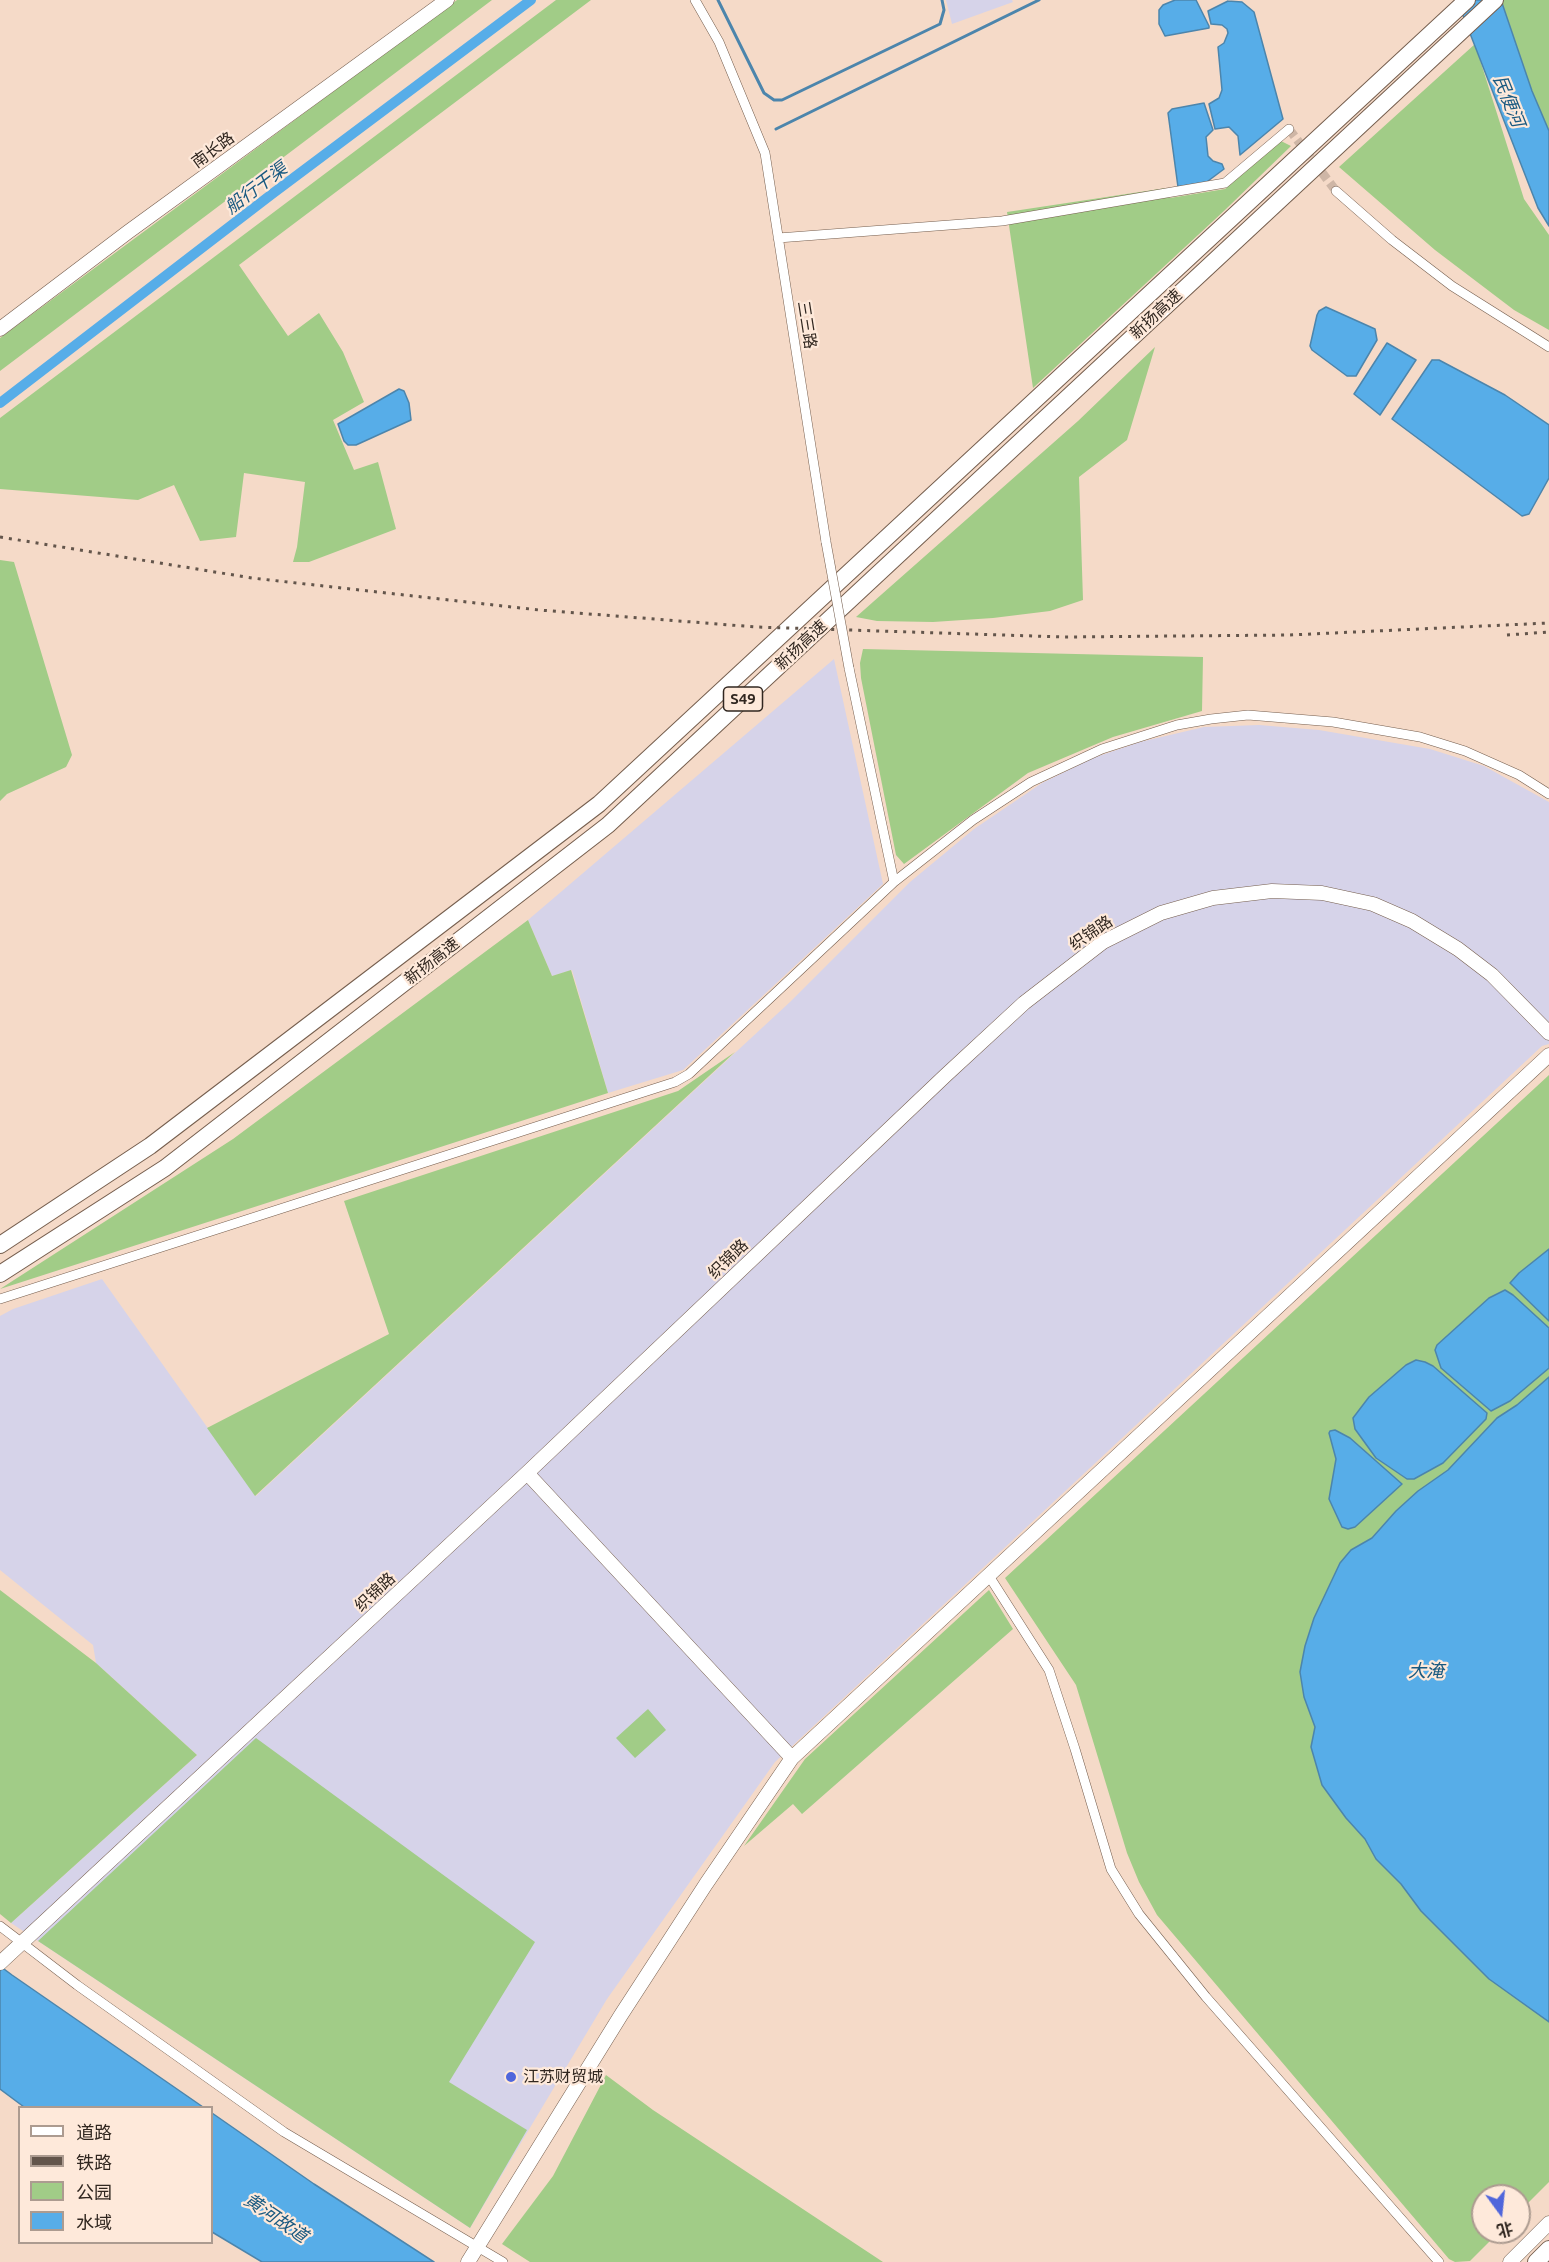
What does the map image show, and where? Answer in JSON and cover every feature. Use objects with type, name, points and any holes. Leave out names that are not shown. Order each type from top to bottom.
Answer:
[{"type":"highway","name":"新扬高速","points":[[0,1245],[150,1146],[599,804],[1467,0]]},
{"type":"highway","name":"新扬高速","points":[[0,1274],[165,1168],[608,825],[1495,0]]},
{"type":"highway","points":[[1536,2262],[1549,2249]]},
{"type":"street","name":"南长路","points":[[0,329],[128,232],[447,0]]},
{"type":"street","name":"三三路","points":[[695,0],[719,42],[765,153],[826,542],[849,668],[894,882]]},
{"type":"street","points":[[778,238],[1002,221],[1225,183],[1289,129]]},
{"type":"street","points":[[1336,191],[1392,240],[1452,286],[1549,347]]},
{"type":"street","points":[[0,1299],[675,1082],[697,1067],[894,882],[973,820],[1031,782],[1102,749],[1177,725],[1211,719],[1248,715],[1322,722],[1420,737],[1466,751],[1519,775],[1549,794]]},
{"type":"street","name":"织锦路","points":[[0,1963],[527,1473],[921,1098],[1024,1003],[1103,942],[1161,913],[1213,898],[1272,891],[1322,893],[1373,904],[1412,921],[1458,949],[1492,975],[1531,1012],[1549,1033]]},
{"type":"street","points":[[474,2253],[621,2015],[706,1884],[792,1758],[1549,1055]]},
{"type":"street","points":[[527,1473],[792,1758]]},
{"type":"street","points":[[989,1576],[1048,1670],[1111,1869],[1138,1914],[1206,1997],[1439,2262]]},
{"type":"street","points":[[0,1926],[19,1946],[284,2132],[474,2253],[503,2262]]},
{"type":"street","points":[[1510,2262],[1549,2223]]},
{"type":"shaded area","points":[[946,0],[1012,0],[1013,2],[952,24]]},
{"type":"shaded area","points":[[834,659],[883,884],[683,1070],[608,1093],[572,970],[552,976],[528,920]]},
{"type":"shaded area","points":[[1259,725],[1319,730],[1430,749],[1484,766],[1549,802],[1549,1044],[1542,1046],[775,1762],[607,1999],[470,2228],[11,1923],[197,1755],[96,1663],[93,1645],[0,1570],[0,1316],[13,1309],[102,1279],[256,1496],[790,1002],[910,882],[974,829],[1042,783],[1093,758],[1140,742],[1204,727]]},
{"type":"green space","points":[[457,0],[492,0],[0,371],[0,338]]},
{"type":"green space","points":[[556,0],[591,0],[239,265],[288,336],[319,313],[343,352],[364,402],[333,420],[354,470],[378,462],[396,529],[309,562],[293,562],[305,482],[244,473],[236,537],[200,541],[174,485],[138,500],[0,489],[0,418]]},
{"type":"green space","points":[[1501,0],[1549,0],[1549,131],[1532,91]]},
{"type":"green space","points":[[1475,44],[1524,199],[1549,235],[1549,330],[1514,310],[1435,250],[1339,167]]},
{"type":"green space","points":[[1281,141],[1291,146],[1033,388],[1007,212],[1166,188],[1170,198],[1225,189]]},
{"type":"green space","points":[[1155,347],[1127,440],[1079,477],[1083,600],[1050,611],[993,618],[933,622],[877,621],[856,617],[1078,421]]},
{"type":"green space","points":[[0,560],[14,562],[72,755],[66,767],[7,794],[0,801]]},
{"type":"green space","points":[[863,649],[1203,657],[1202,711],[1113,737],[1028,773],[904,864],[896,855],[861,678],[860,663]]},
{"type":"green space","points":[[528,920],[552,976],[571,970],[608,1093],[0,1289],[233,1139]]},
{"type":"green space","points":[[735,1052],[255,1496],[207,1428],[389,1334],[344,1201],[678,1091]]},
{"type":"green space","points":[[1549,1075],[1549,2182],[1531,2200],[1531,2184],[1471,2184],[1471,2244],[1487,2244],[1470,2261],[1455,2262],[1449,2259],[1157,1915],[1139,1882],[1127,1853],[1076,1685],[1005,1578]]},
{"type":"green space","points":[[0,1590],[96,1663],[197,1755],[11,1923],[0,1914]]},
{"type":"green space","points":[[989,1590],[1013,1629],[802,1814],[793,1804],[744,1846],[805,1759]]},
{"type":"green space","points":[[648,1709],[666,1730],[635,1758],[616,1738]]},
{"type":"green space","points":[[256,1738],[535,1942],[449,2082],[527,2130],[470,2228],[38,1941]]},
{"type":"green space","points":[[606,2075],[653,2110],[883,2262],[530,2262],[502,2244],[553,2176]]},
{"type":"water","points":[[1175,0],[1196,0],[1209,28],[1165,36],[1159,24],[1159,10],[1163,5]]},
{"type":"water","name":"民便河","points":[[1457,0],[1501,0],[1532,91],[1549,131],[1549,226],[1538,208]]},
{"type":"water","points":[[1228,1],[1242,2],[1254,12],[1283,119],[1240,155],[1238,136],[1229,127],[1215,129],[1209,104],[1219,98],[1222,90],[1218,47],[1224,43],[1228,33],[1222,25],[1211,24],[1208,11]]},
{"type":"water","points":[[1204,103],[1213,130],[1206,137],[1208,156],[1213,161],[1222,164],[1224,169],[1204,184],[1178,187],[1168,113],[1172,109]]},
{"type":"water","points":[[1326,307],[1375,329],[1377,340],[1356,376],[1347,376],[1312,350],[1310,346],[1317,315]]},
{"type":"water","points":[[1387,343],[1416,360],[1380,415],[1354,394]]},
{"type":"water","points":[[1432,360],[1439,360],[1505,395],[1549,425],[1549,478],[1529,514],[1522,516],[1392,419]]},
{"type":"water","points":[[399,389],[404,391],[409,403],[411,420],[356,445],[348,445],[344,441],[338,424]]},
{"type":"water","points":[[1549,1249],[1549,1321],[1510,1283]]},
{"type":"water","points":[[1505,1290],[1549,1328],[1549,1368],[1510,1401],[1491,1411],[1441,1368],[1435,1350],[1437,1345],[1489,1298]]},
{"type":"water","points":[[1416,1360],[1433,1366],[1487,1413],[1486,1419],[1443,1463],[1414,1479],[1407,1479],[1376,1458],[1355,1429],[1353,1418],[1369,1397],[1406,1365]]},
{"type":"water","name":"大淹","points":[[1549,1377],[1549,2022],[1489,1979],[1421,1911],[1401,1884],[1376,1859],[1365,1839],[1322,1785],[1311,1747],[1315,1727],[1304,1697],[1300,1672],[1314,1618],[1340,1563],[1351,1550],[1372,1538],[1418,1491],[1448,1470],[1497,1418],[1517,1405]]},
{"type":"water","points":[[1335,1430],[1350,1438],[1402,1484],[1355,1527],[1348,1529],[1342,1527],[1329,1499],[1336,1459],[1329,1433]]},
{"type":"water","points":[[0,1966],[202,2106],[23,2106],[0,2089]]},
{"type":"water","name":"黄河故道","points":[[213,2114],[314,2184],[434,2262],[262,2262],[213,2233]]},
{"type":"waterway","name":"船行干渠","points":[[0,403],[272,194],[531,0]]},
{"type":"waterway","points":[[718,0],[764,93],[774,100],[782,100],[940,24],[944,10],[942,0]]},
{"type":"waterway","points":[[776,129],[1039,0]]},
{"type":"tunnel","points":[[1289,129],[1336,191]]},
{"type":"railway","points":[[0,537],[252,578],[539,610],[756,627],[1064,637],[1290,635],[1549,623]]},
{"type":"railway","points":[[1507,635],[1549,632]]},
{"type":"place","name":"江苏财贸城","points":[[511,2077]]}]
